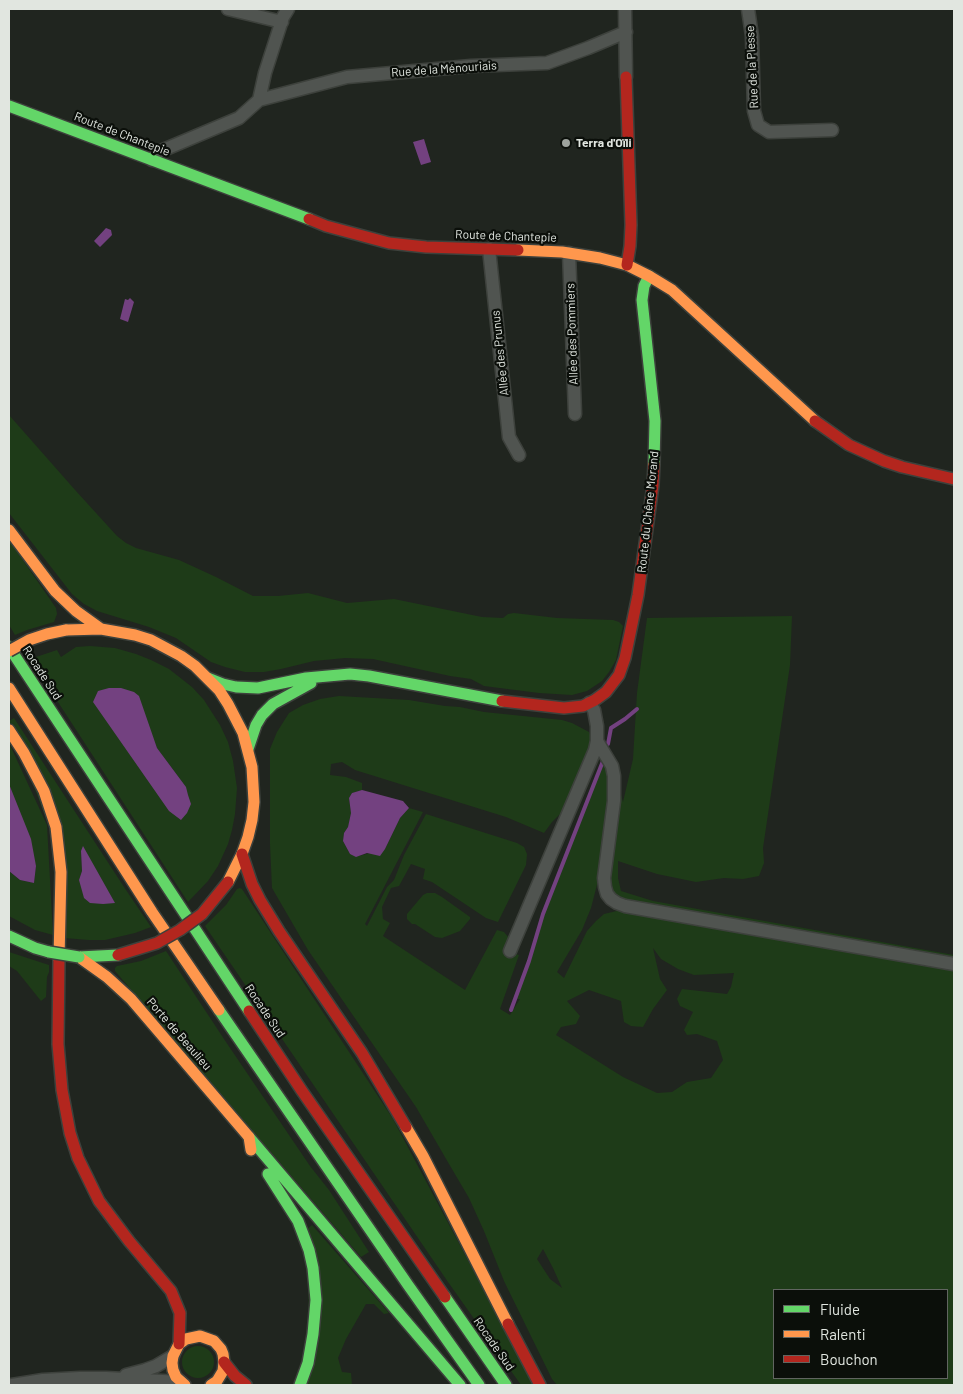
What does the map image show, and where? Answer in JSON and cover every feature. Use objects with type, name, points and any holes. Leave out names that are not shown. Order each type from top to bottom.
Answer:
[{"type":"main road","points":[[626,77],[631,236],[627,266]]},
{"type":"main road","name":"Route de Chantepie","points":[[9,106],[326,226],[366,238],[407,246],[569,253],[600,258],[627,266],[649,276],[672,290],[688,303],[813,419],[835,436],[849,445],[884,461],[954,479]]},
{"type":"main road","name":"Route du Chêne Morand","points":[[208,678],[236,687],[258,688],[306,678],[350,674],[556,708],[578,707],[589,703],[606,692],[615,681],[622,667],[633,620],[645,550],[653,485],[655,442],[653,402],[642,300],[644,286],[649,276]]},
{"type":"main road","points":[[9,530],[55,591],[76,611],[101,629]]},
{"type":"main road","points":[[9,649],[29,640],[66,630],[101,629],[135,635],[182,656],[208,678],[228,704],[243,733],[252,767],[254,802],[252,820],[242,854],[228,882],[202,914],[169,937],[144,948],[118,955],[92,958],[49,952],[9,936]]},
{"type":"main road","name":"Rocade Sud","points":[[9,649],[302,1091],[506,1385]]},
{"type":"main road","name":"Route du Chêne Morand","points":[[248,749],[262,714],[274,704],[326,676]]},
{"type":"main road","points":[[9,688],[152,912],[479,1385]]},
{"type":"main road","points":[[9,730],[28,760],[44,791],[56,827],[61,872],[58,1044],[62,1090],[70,1133],[78,1158],[99,1201],[129,1242],[171,1291],[180,1313],[179,1344],[172,1363],[176,1377],[183,1384]]},
{"type":"main road","points":[[242,854],[252,884],[260,900],[362,1053],[423,1156],[540,1385]]},
{"type":"main road","name":"Porte de Beaulieu","points":[[79,957],[131,999],[460,1385]]},
{"type":"main road","points":[[249,1137],[251,1152],[281,1193],[298,1221],[309,1250],[313,1268],[316,1300],[313,1334],[308,1363],[300,1385]]},
{"type":"main road","points":[[179,1344],[192,1336],[200,1336],[218,1345],[223,1354],[223,1371],[211,1385]]},
{"type":"main road","points":[[224,1362],[233,1374],[246,1385]]},
{"type":"street","points":[[228,9],[282,22]]},
{"type":"street","points":[[259,100],[264,73],[288,9]]},
{"type":"street","points":[[626,9],[626,77]]},
{"type":"street","name":"Rue de la Plesse","points":[[748,9],[752,36],[754,111],[758,125],[769,132],[832,130]]},
{"type":"street","name":"Rue de la Ménouriais","points":[[152,160],[156,152],[239,118],[259,100],[347,77],[471,66],[547,62],[626,32]]},
{"type":"street","name":"Allée des Prunus","points":[[489,249],[509,437],[519,454]]},
{"type":"street","name":"Allée des Pommiers","points":[[569,253],[575,414]]},
{"type":"street","points":[[510,951],[597,741],[594,710],[589,703]]},
{"type":"street","points":[[597,741],[612,766],[615,787],[604,868],[607,894],[617,903],[625,906],[954,964]]},
{"type":"street","points":[[106,1378],[145,1370],[173,1356]]},
{"type":"street","points":[[12,1385],[63,1378],[106,1378],[183,1384]]},
{"type":"green space","points":[[9,415],[117,536],[126,543],[136,548],[179,560],[253,596],[308,593],[347,603],[394,599],[482,617],[503,618],[508,614],[514,613],[557,618],[613,620],[623,626],[616,660],[602,681],[587,691],[572,695],[484,686],[471,679],[373,659],[345,658],[314,661],[264,672],[245,672],[211,662],[176,638],[149,627],[97,611],[84,604],[72,594],[9,513]]},
{"type":"green space","points":[[9,540],[56,608],[57,614],[54,622],[15,635],[9,625]]},
{"type":"green space","points":[[792,616],[790,665],[763,848],[764,863],[759,876],[696,882],[657,874],[618,861],[618,878],[621,891],[653,901],[954,955],[954,961],[625,901],[616,895],[612,889],[608,875],[611,847],[620,791],[623,802],[633,759],[637,693],[647,618]]},
{"type":"green space","points":[[76,647],[115,648],[136,654],[169,669],[192,687],[204,700],[228,742],[237,788],[232,830],[218,866],[208,881],[188,902],[30,659],[57,650],[61,657]],"holes":[[[109,688],[154,740],[157,748],[186,787]]]},
{"type":"green space","points":[[339,696],[409,700],[484,712],[562,720],[589,732],[592,739],[566,805],[544,833],[506,817],[355,770],[342,762],[331,764],[330,775],[346,777],[362,783],[362,790],[352,793],[349,798],[351,813],[343,841],[350,854],[359,856],[385,849],[400,818],[409,808],[423,812],[365,924],[367,926],[387,887],[394,880],[404,855],[426,814],[517,843],[524,847],[527,854],[526,865],[498,922],[486,918],[432,882],[423,879],[425,869],[411,864],[399,886],[391,888],[382,907],[383,919],[390,923],[383,936],[465,990],[497,930],[504,932],[509,938],[503,951],[519,955],[500,1009],[510,1015],[520,999],[516,999],[530,962],[544,914],[604,761],[611,787],[600,873],[591,908],[582,930],[557,972],[564,978],[587,931],[604,914],[625,909],[954,967],[954,1385],[557,1385],[552,1379],[504,1281],[469,1198],[416,1107],[308,950],[272,888],[270,749],[277,732],[289,713],[303,705],[320,699]],"holes":[[[653,948],[661,959],[678,969],[694,975],[734,973],[731,987],[727,994],[682,989],[677,999],[680,1006],[693,1012],[684,1030],[687,1035],[697,1034],[717,1041],[723,1060],[711,1078],[687,1082],[672,1092],[657,1093],[623,1077],[556,1035],[561,1027],[576,1024],[580,1016],[567,1001],[589,990],[621,1001],[624,1022],[631,1026],[643,1027],[667,990],[660,979]],[[543,1249],[553,1268],[562,1288],[550,1279],[537,1259]]]},
{"type":"green space","points":[[14,718],[151,927],[105,940],[64,938],[66,871],[9,721]],"holes":[[[81,851],[103,904],[79,880],[82,871]]]},
{"type":"green space","points":[[9,743],[47,825],[53,935],[35,930],[9,916],[9,871],[20,880],[34,883],[36,866],[9,784]]},
{"type":"green space","points":[[240,888],[393,1119],[534,1385],[521,1385],[448,1282],[205,926],[226,905],[237,889]]},
{"type":"green space","points":[[435,893],[470,917],[460,931],[442,938],[435,937],[412,924],[407,919],[407,914],[423,895]]},
{"type":"green space","points":[[166,951],[310,1166],[329,1190],[369,1252],[361,1257],[115,971],[117,966],[141,961]]},
{"type":"green space","points":[[9,952],[49,965],[46,997],[41,1001],[17,971],[9,966]]},
{"type":"green space","points":[[312,1225],[389,1313],[384,1314],[374,1304],[366,1304],[346,1339],[338,1358],[342,1372],[351,1373],[352,1385],[305,1385],[310,1372],[307,1229]]},
{"type":"green space","points":[[198,1346],[204,1347],[209,1351],[213,1356],[213,1368],[209,1373],[204,1377],[198,1378],[192,1377],[187,1373],[183,1368],[182,1362],[183,1356],[187,1351],[192,1347]]},
{"type":"shaded area","points":[[424,139],[431,162],[421,165],[413,142]]},
{"type":"shaded area","points":[[106,228],[111,230],[112,235],[100,247],[94,241]]},
{"type":"shaded area","points":[[130,298],[134,302],[128,322],[120,319],[125,299],[128,300]]},
{"type":"shaded area","points":[[109,688],[121,688],[134,692],[139,696],[157,748],[186,787],[191,804],[181,820],[169,811],[93,702],[98,691]]},
{"type":"shaded area","points":[[9,784],[31,839],[36,866],[34,883],[20,880],[9,871]]},
{"type":"shaded area","points":[[362,790],[403,801],[409,808],[400,818],[380,856],[367,853],[356,857],[350,854],[343,841],[351,813],[349,798],[352,793]]},
{"type":"shaded area","points":[[83,846],[115,903],[90,903],[84,898],[79,880],[82,871],[81,851]]},
{"type":"waterway","points":[[608,744],[611,728],[637,709]]},
{"type":"waterway","points":[[511,1010],[529,961],[543,914],[603,761]]},
{"type":"traffic: fast","points":[[9,106],[309,219]]},
{"type":"traffic: fast","points":[[649,276],[644,286],[642,300],[655,421],[654,464]]},
{"type":"traffic: fast","points":[[9,647],[249,1011]]},
{"type":"traffic: fast","points":[[208,678],[236,687],[258,688],[306,678],[350,674],[502,701]]},
{"type":"traffic: fast","points":[[248,749],[256,725],[262,715],[273,704],[311,683]]},
{"type":"traffic: fast","points":[[9,936],[49,952]]},
{"type":"traffic: fast","points":[[49,952],[79,957]]},
{"type":"traffic: fast","points":[[79,957],[118,955]]},
{"type":"traffic: fast","points":[[219,1010],[479,1385]]},
{"type":"traffic: fast","points":[[249,1137],[460,1385]]},
{"type":"traffic: fast","points":[[268,1174],[298,1221],[309,1250],[313,1268],[316,1300],[313,1334],[308,1363],[300,1385]]},
{"type":"traffic: fast","points":[[445,1297],[506,1385]]},
{"type":"traffic: slow","points":[[518,250],[562,252],[600,258],[627,265],[649,276],[672,290],[815,421]]},
{"type":"traffic: slow","points":[[9,530],[55,591],[76,611],[101,629]]},
{"type":"traffic: slow","points":[[66,630],[101,629],[151,640],[195,666],[219,690],[243,733],[252,767],[254,802],[248,837],[228,882]]},
{"type":"traffic: slow","points":[[9,651],[29,640],[66,630]]},
{"type":"traffic: slow","points":[[9,688],[152,912],[219,1010]]},
{"type":"traffic: slow","points":[[9,730],[24,753],[44,791],[56,827],[61,872],[59,959]]},
{"type":"traffic: slow","points":[[79,957],[107,977],[131,999],[249,1137],[251,1150]]},
{"type":"traffic: slow","points":[[406,1127],[423,1156],[508,1324]]},
{"type":"traffic: slow","points":[[185,1385],[176,1377],[173,1370],[173,1356],[179,1344],[186,1339],[200,1336],[214,1341],[223,1354],[223,1371],[217,1381],[211,1385]]},
{"type":"traffic: jam","points":[[626,77],[631,225],[627,265]]},
{"type":"traffic: jam","points":[[309,219],[326,226],[389,243],[426,247],[518,250]]},
{"type":"traffic: jam","points":[[815,421],[849,445],[884,461],[954,479]]},
{"type":"traffic: jam","points":[[502,701],[564,708],[583,706],[606,692],[619,675],[625,658],[638,595],[653,485],[654,464]]},
{"type":"traffic: jam","points":[[242,854],[252,884],[260,900],[362,1053],[406,1127]]},
{"type":"traffic: jam","points":[[118,955],[157,943],[180,930],[202,914],[228,882]]},
{"type":"traffic: jam","points":[[59,959],[58,1044],[62,1090],[70,1133],[78,1158],[99,1201],[129,1241],[171,1291],[180,1313],[179,1344]]},
{"type":"traffic: jam","points":[[249,1011],[302,1091],[445,1297]]},
{"type":"traffic: jam","points":[[508,1324],[540,1385]]},
{"type":"traffic: jam","points":[[224,1362],[235,1376],[246,1385]]},
{"type":"place","name":"Terra d'Oïli","points":[[566,143]]}]
